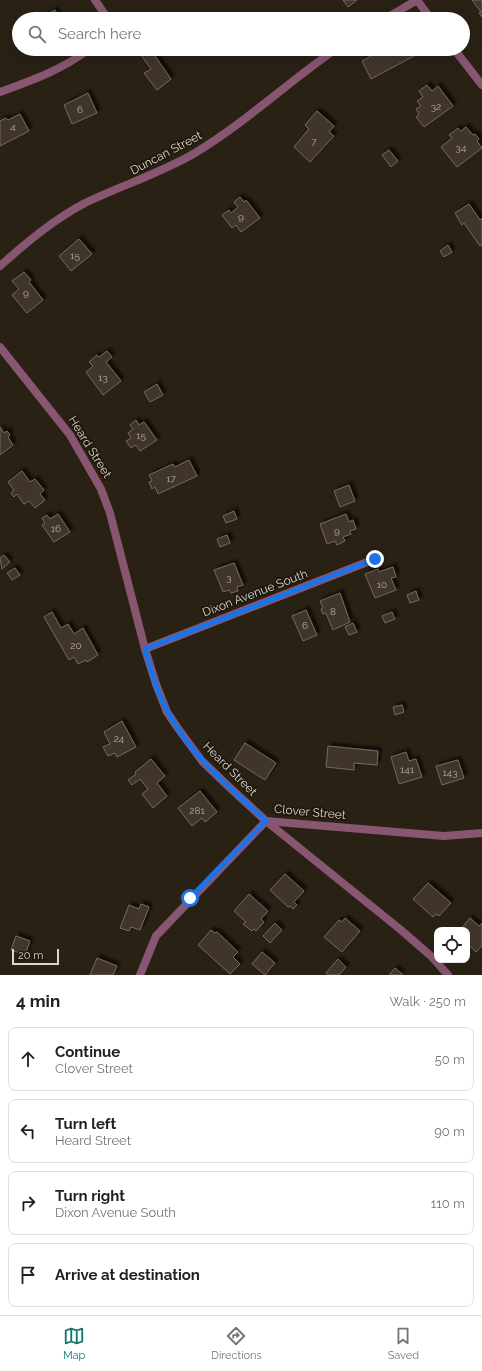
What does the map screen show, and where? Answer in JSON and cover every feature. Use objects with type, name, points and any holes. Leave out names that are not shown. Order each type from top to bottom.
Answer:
[{"type":"street","points":[[95,0],[103,12]]},
{"type":"street","points":[[397,12],[417,0],[426,12]]},
{"type":"street","points":[[0,92],[46,74],[79,56]]},
{"type":"street","name":"Duncan Street","points":[[0,266],[43,229],[69,212],[97,198],[167,168],[211,143],[327,56]]},
{"type":"street","points":[[459,56],[482,85]]},
{"type":"street","name":"Heard Street","points":[[0,347],[70,435],[101,489],[110,513],[145,649],[156,684],[167,712],[177,727],[202,762],[266,821],[401,930],[432,957],[448,975]]},
{"type":"street","name":"Dixon Avenue South","points":[[145,649],[375,559]]},
{"type":"street","name":"Clover Street","points":[[140,975],[156,936],[266,821],[444,836],[482,833]]},
{"type":"building","points":[[343,0],[357,0],[348,7]]},
{"type":"building","points":[[472,0],[482,0],[482,17],[479,13],[481,12]]},
{"type":"building","points":[[142,56],[155,56],[171,79],[157,90],[144,73],[151,69]]},
{"type":"building","points":[[371,56],[414,56],[371,79],[362,61]]},
{"type":"building","points":[[427,85],[432,91],[438,86],[453,106],[424,127],[416,117],[419,114],[416,109],[421,106],[417,101],[423,97],[419,91]]},
{"type":"building","points":[[88,93],[97,113],[72,124],[64,105]]},
{"type":"building","points":[[317,111],[334,126],[329,132],[334,136],[310,162],[294,147],[309,129],[305,125]]},
{"type":"building","points":[[20,114],[29,131],[0,146],[0,121],[6,118],[8,120]]},
{"type":"building","points":[[466,127],[479,139],[477,141],[482,148],[457,167],[441,147],[452,138],[449,135],[458,128],[461,131]]},
{"type":"building","points":[[389,150],[398,161],[391,167],[382,155]]},
{"type":"building","points":[[240,197],[244,202],[246,200],[260,218],[241,232],[236,225],[232,228],[222,215],[229,210],[231,213],[238,207],[234,202]]},
{"type":"building","points":[[469,204],[480,220],[482,218],[482,245],[480,246],[464,223],[462,225],[455,213]]},
{"type":"building","points":[[79,239],[92,254],[71,271],[59,256]]},
{"type":"building","points":[[448,245],[452,252],[444,257],[440,251]]},
{"type":"building","points":[[24,272],[31,280],[29,282],[43,300],[27,313],[12,295],[19,289],[12,281]]},
{"type":"building","points":[[107,351],[112,357],[106,362],[121,381],[103,395],[86,372],[93,366],[89,362],[97,355],[99,357]]},
{"type":"building","points":[[157,384],[163,395],[150,402],[144,392]]},
{"type":"building","points":[[136,420],[139,425],[144,422],[157,440],[140,451],[136,445],[131,448],[126,441],[131,438],[128,433],[133,429],[130,425]]},
{"type":"building","points":[[0,427],[4,433],[7,431],[10,435],[8,437],[13,445],[0,455]]},
{"type":"building","points":[[189,460],[197,476],[158,494],[155,487],[152,489],[149,482],[152,481],[149,475],[173,464],[175,467]]},
{"type":"building","points":[[22,471],[30,482],[35,479],[44,490],[40,494],[45,500],[35,508],[29,501],[24,504],[17,494],[14,497],[11,493],[14,490],[8,482]]},
{"type":"building","points":[[349,485],[355,501],[340,507],[334,491]]},
{"type":"building","points":[[234,511],[237,519],[226,523],[223,516]]},
{"type":"building","points":[[58,514],[70,532],[54,542],[42,525],[45,523],[42,518],[47,515],[50,519]]},
{"type":"building","points":[[346,514],[349,522],[353,520],[356,529],[350,531],[351,534],[343,537],[345,541],[337,545],[335,541],[327,544],[320,524]]},
{"type":"building","points":[[227,535],[230,543],[220,547],[217,539]]},
{"type":"building","points":[[4,555],[10,562],[2,569],[0,558]]},
{"type":"building","points":[[234,563],[243,585],[237,587],[238,591],[231,593],[229,590],[223,592],[214,570]]},
{"type":"building","points":[[393,567],[396,577],[391,578],[396,590],[375,598],[365,574],[378,569],[379,572]]},
{"type":"building","points":[[15,568],[20,575],[12,580],[7,573]]},
{"type":"building","points":[[416,591],[419,600],[410,603],[407,595]]},
{"type":"building","points":[[340,593],[350,622],[333,630],[326,613],[323,614],[321,609],[323,608],[320,601]]},
{"type":"building","points":[[306,610],[317,635],[303,641],[292,616]]},
{"type":"building","points":[[52,612],[61,628],[68,624],[74,634],[83,628],[98,655],[87,662],[86,660],[78,664],[74,657],[69,660],[44,617]]},
{"type":"building","points":[[392,612],[395,619],[385,623],[382,616]]},
{"type":"building","points":[[353,623],[357,632],[349,635],[345,627]]},
{"type":"building","points":[[402,705],[404,712],[395,715],[393,707]]},
{"type":"building","points":[[122,721],[136,747],[117,757],[115,753],[108,756],[103,747],[110,744],[104,732]]},
{"type":"building","points":[[245,743],[276,763],[265,780],[234,760]]},
{"type":"building","points":[[328,746],[378,751],[377,765],[354,763],[354,770],[326,767]]},
{"type":"building","points":[[406,752],[409,761],[416,759],[422,777],[399,784],[391,757]]},
{"type":"building","points":[[151,759],[165,776],[157,783],[167,796],[153,808],[142,794],[148,789],[140,779],[132,785],[128,780]]},
{"type":"building","points":[[458,760],[464,778],[442,785],[436,766]]},
{"type":"building","points":[[200,791],[217,812],[205,822],[202,818],[192,826],[178,808]]},
{"type":"building","points":[[285,874],[304,891],[294,902],[297,905],[293,909],[290,906],[288,907],[270,890]]},
{"type":"building","points":[[428,883],[451,903],[439,916],[436,914],[433,917],[413,899]]},
{"type":"building","points":[[249,894],[268,911],[261,919],[264,922],[256,931],[254,929],[252,931],[243,924],[246,922],[234,911]]},
{"type":"building","points":[[141,904],[149,907],[140,930],[131,927],[129,931],[120,928],[129,905],[139,909]]},
{"type":"building","points":[[345,918],[360,931],[342,952],[324,937],[339,920],[342,922]]},
{"type":"building","points":[[470,918],[479,926],[482,923],[482,946],[476,952],[470,946],[470,927],[462,927]]},
{"type":"building","points":[[275,923],[282,930],[270,943],[263,936]]},
{"type":"building","points":[[211,930],[215,933],[217,932],[238,952],[233,957],[240,964],[230,974],[198,945]]},
{"type":"building","points":[[16,936],[30,941],[25,955],[11,950]]},
{"type":"building","points":[[262,952],[275,963],[265,975],[252,964]]},
{"type":"building","points":[[97,958],[117,966],[113,975],[90,975]]},
{"type":"building","points":[[338,959],[346,967],[339,975],[328,975],[326,973]]},
{"type":"building","points":[[395,968],[403,975],[389,975]]},
{"type":"route","points":[[190,898],[266,821],[202,762],[177,727],[167,712],[145,649],[375,559]]}]
